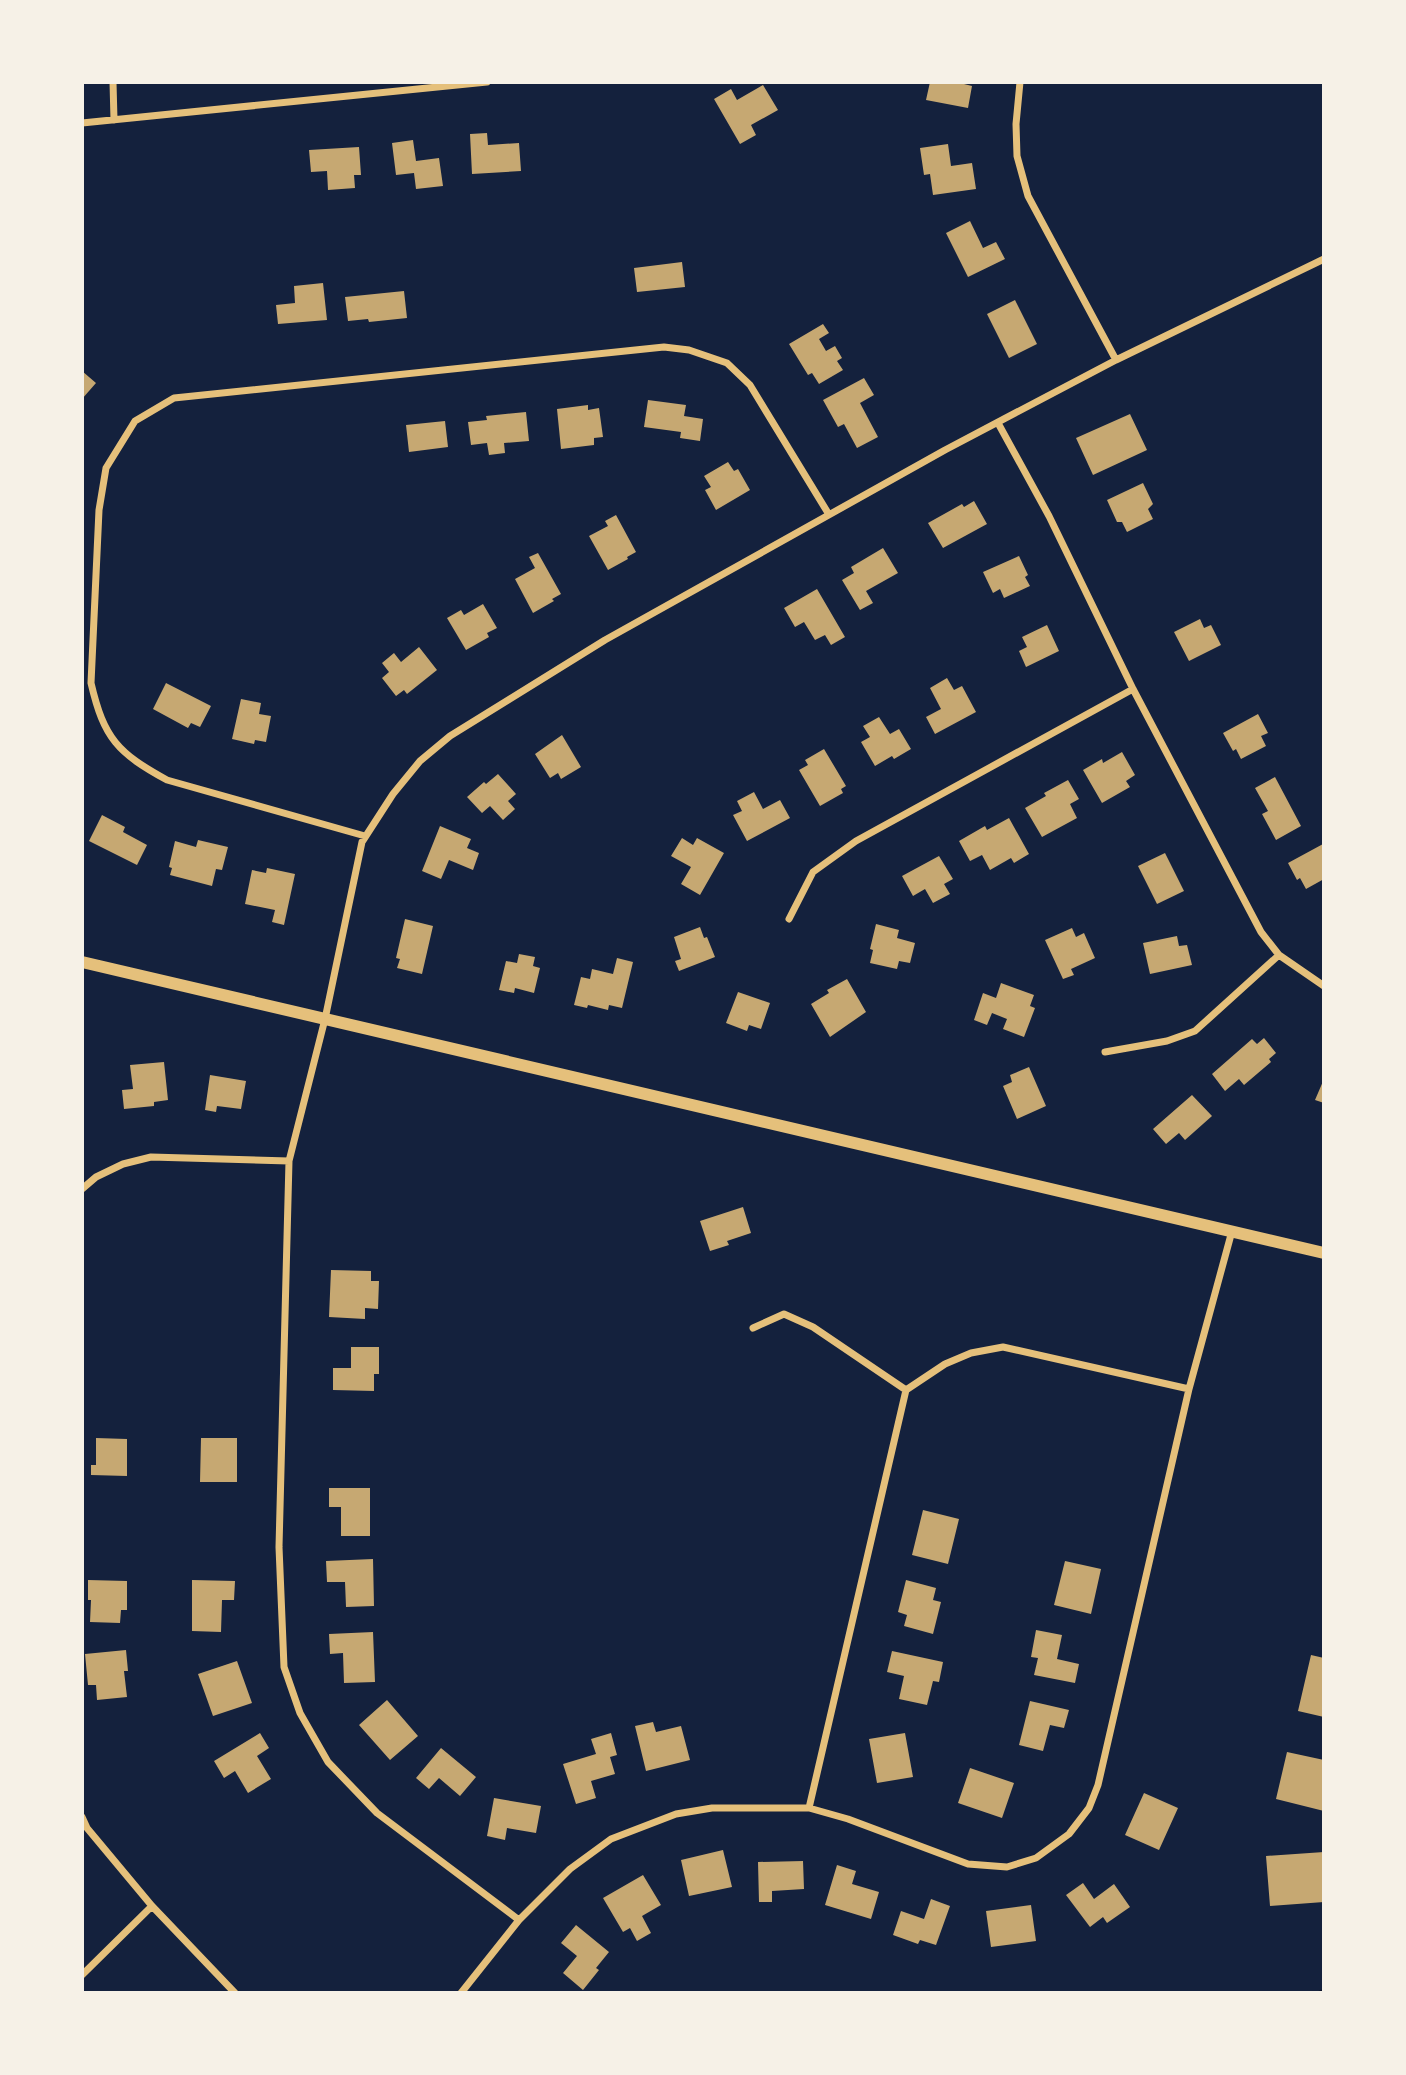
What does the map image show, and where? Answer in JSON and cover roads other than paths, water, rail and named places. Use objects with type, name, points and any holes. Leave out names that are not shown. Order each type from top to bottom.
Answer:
[{"type":"main road","points":[[82,962],[1324,1253]]},
{"type":"street","points":[[113,82],[114,120]]},
{"type":"street","points":[[82,123],[487,82]]},
{"type":"street","points":[[1020,82],[1016,124],[1017,156],[1028,196],[1116,360]]},
{"type":"street","points":[[519,1920],[377,1813],[328,1762],[300,1713],[284,1667],[279,1547],[289,1161],[325,1019],[362,842],[393,794],[420,761],[450,736],[605,640],[828,513],[1116,360],[1324,259]]},
{"type":"street","points":[[365,836],[167,780],[139,765],[113,742],[97,710],[91,683],[99,510],[106,468],[135,421],[174,398],[664,347],[689,350],[727,362],[750,385],[828,513]]},
{"type":"street","points":[[998,423],[1049,516],[1133,689],[1261,932],[1279,955],[1322,984]]},
{"type":"street","points":[[789,919],[813,872],[856,841],[1133,689]]},
{"type":"street","points":[[1105,1052],[1167,1041],[1195,1031],[1279,955]]},
{"type":"street","points":[[82,1189],[96,1177],[123,1164],[151,1157],[289,1161]]},
{"type":"street","points":[[461,1993],[519,1920],[570,1869],[611,1839],[676,1814],[712,1808],[809,1808],[848,1819],[968,1864],[1007,1867],[1036,1858],[1069,1834],[1089,1808],[1098,1785],[1189,1390],[1232,1231]]},
{"type":"street","points":[[753,1328],[784,1314],[813,1327],[906,1390]]},
{"type":"street","points":[[809,1808],[906,1390],[945,1364],[971,1353],[1003,1347],[1189,1390]]},
{"type":"street","points":[[82,1817],[87,1828],[152,1906],[235,1993]]},
{"type":"street","points":[[82,1975],[152,1906]]}]
